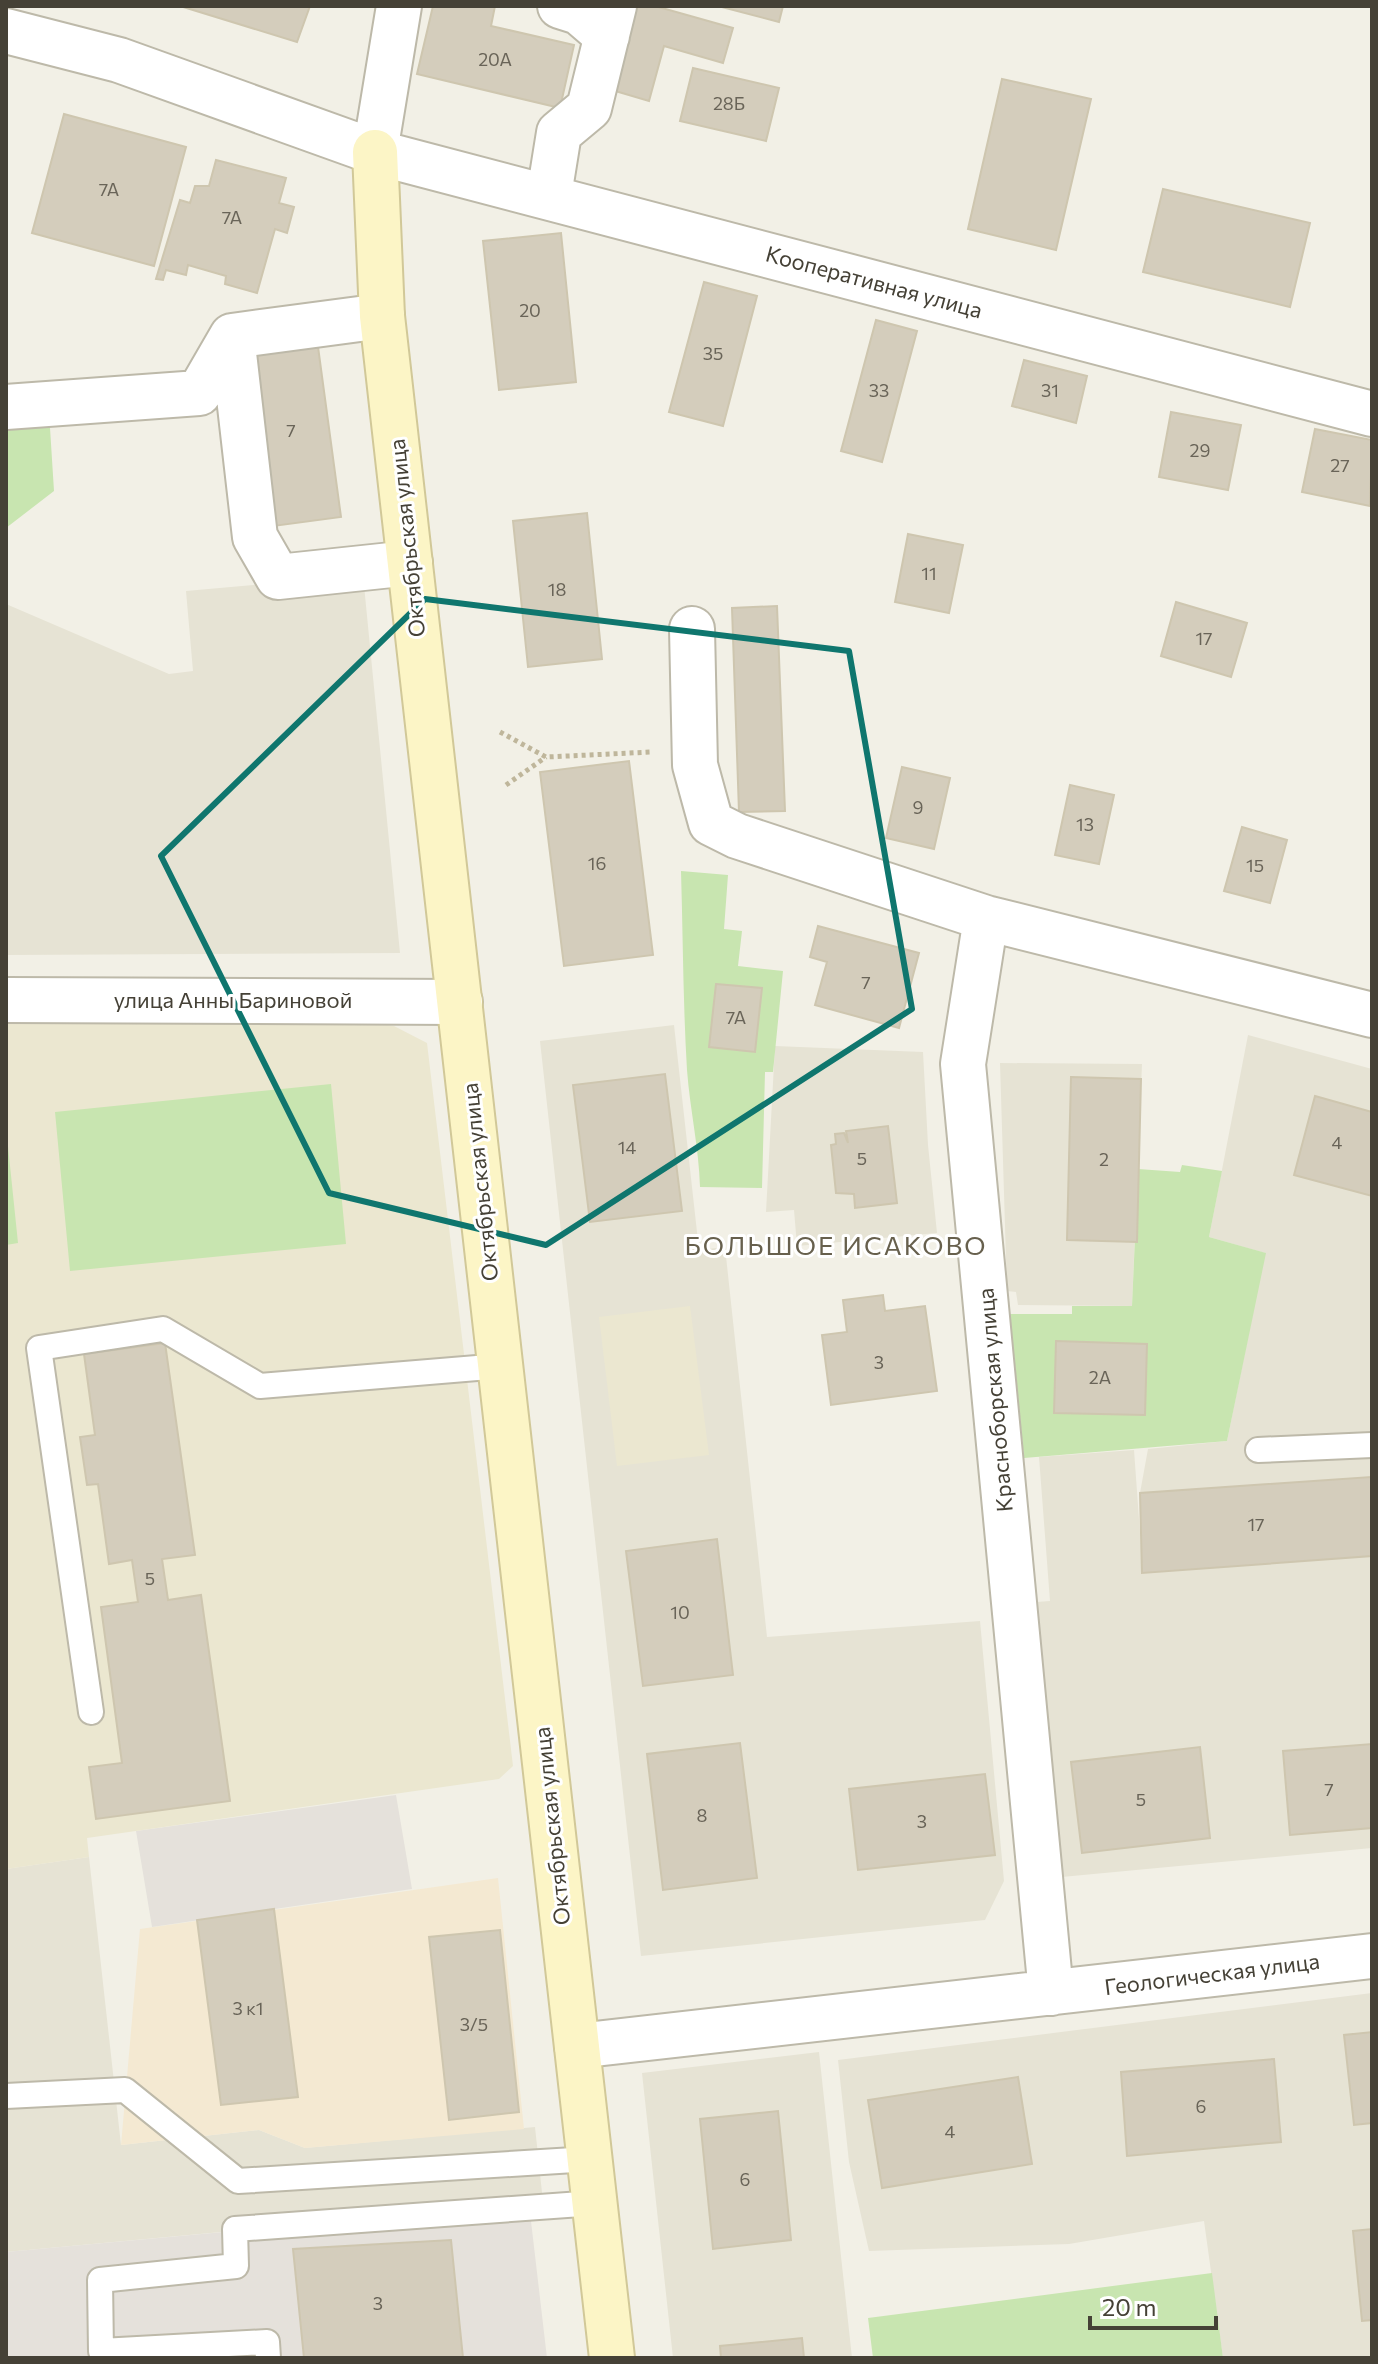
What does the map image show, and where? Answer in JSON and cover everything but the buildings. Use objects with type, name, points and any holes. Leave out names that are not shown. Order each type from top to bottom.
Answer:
[{"type":"street","name":"Октябрьская улица","points":[[399,6],[375,152],[382,316],[612,2358]]},
{"type":"street","points":[[549,195],[559,133],[589,108],[611,21],[560,6]]},
{"type":"street","name":"Кооперативная улица","points":[[6,31],[119,60],[375,152],[549,195],[1372,414]]},
{"type":"street","points":[[232,336],[382,316]]},
{"type":"street","points":[[6,407],[199,393],[232,336]]},
{"type":"street","points":[[232,336],[255,537],[278,577],[410,563]]},
{"type":"street","points":[[692,629],[695,765],[711,823],[737,836],[986,918],[1372,1015]]},
{"type":"street","name":"Красноборская улица","points":[[986,918],[963,1064],[1051,1993]]},
{"type":"street","name":"улица Анны Бариновой","points":[[6,1000],[460,1002]]},
{"type":"street","name":"Геологическая улица","points":[[577,2046],[1372,1956]]},
{"type":"lane","points":[[91,1712],[39,1348],[163,1329],[260,1386],[501,1366]]},
{"type":"lane","points":[[1258,1450],[1372,1445]]},
{"type":"lane","points":[[6,2096],[125,2090],[238,2181],[590,2159]]},
{"type":"lane","points":[[268,2358],[267,2342],[101,2351],[100,2280],[236,2266],[235,2229],[595,2203]]},
{"type":"path","points":[[500,732],[546,757],[655,752],[695,765]]},
{"type":"path","points":[[506,785],[546,757]]},
{"type":"highlighted area","points":[[425,599],[849,651],[912,1009],[546,1245],[329,1193],[161,856]]},
{"type":"shaded area","points":[[363,575],[400,953],[6,955],[6,604],[169,674],[193,671],[186,591]]},
{"type":"shaded area","points":[[356,1020],[394,1026],[427,1043],[513,1766],[499,1779],[87,1838],[89,1857],[6,1869],[6,1023]]},
{"type":"shaded area","points":[[674,1025],[699,1250],[725,1247],[767,1637],[980,1621],[1004,1881],[985,1920],[641,1956],[540,1041]]},
{"type":"shaded area","points":[[1248,1035],[1372,1069],[1372,1848],[1051,1878],[1024,1603],[1050,1601],[1039,1457],[1134,1450],[1141,1547],[1140,1493],[1148,1449],[1227,1441],[1265,1253],[1209,1237]]},
{"type":"shaded area","points":[[775,1046],[923,1052],[937,1233],[797,1246],[794,1210],[766,1212]]},
{"type":"shaded area","points":[[1000,1063],[1142,1064],[1132,1306],[1018,1305],[1016,1292],[1007,1291]]},
{"type":"shaded area","points":[[690,1306],[709,1455],[617,1466],[599,1317]]},
{"type":"shaded area","points":[[396,1795],[412,1889],[152,1927],[136,1831]]},
{"type":"shaded area","points":[[89,1857],[121,2145],[259,2130],[305,2148],[535,2127],[543,2202],[6,2252],[6,1869]]},
{"type":"shaded area","points":[[498,1878],[524,2129],[305,2148],[259,2130],[121,2145],[140,1929]]},
{"type":"shaded area","points":[[1372,1993],[1372,2358],[1223,2358],[1204,2221],[1069,2244],[869,2251],[849,2162],[838,2060]]},
{"type":"shaded area","points":[[819,2052],[852,2358],[673,2358],[642,2073]]},
{"type":"shaded area","points":[[529,2204],[547,2358],[6,2358],[6,2252]]},
{"type":"green space","points":[[49,412],[54,491],[6,528],[6,415]]},
{"type":"green space","points":[[681,871],[728,875],[724,929],[742,931],[738,966],[783,971],[773,1072],[765,1072],[762,1188],[700,1187],[687,1070]]},
{"type":"green space","points":[[331,1084],[346,1244],[70,1271],[55,1112]]},
{"type":"green space","points":[[6,1127],[18,1243],[6,1245]]},
{"type":"green space","points":[[1182,1165],[1222,1171],[1209,1237],[1266,1253],[1227,1441],[1024,1458],[1010,1314],[1072,1314],[1072,1306],[1132,1306],[1138,1169],[1180,1172]]},
{"type":"green space","points":[[1212,2273],[1223,2358],[873,2358],[868,2318]]},
{"type":"district","name":"БОЛЬШОЕ ИСАКОВО","points":[[836,1246]]}]
